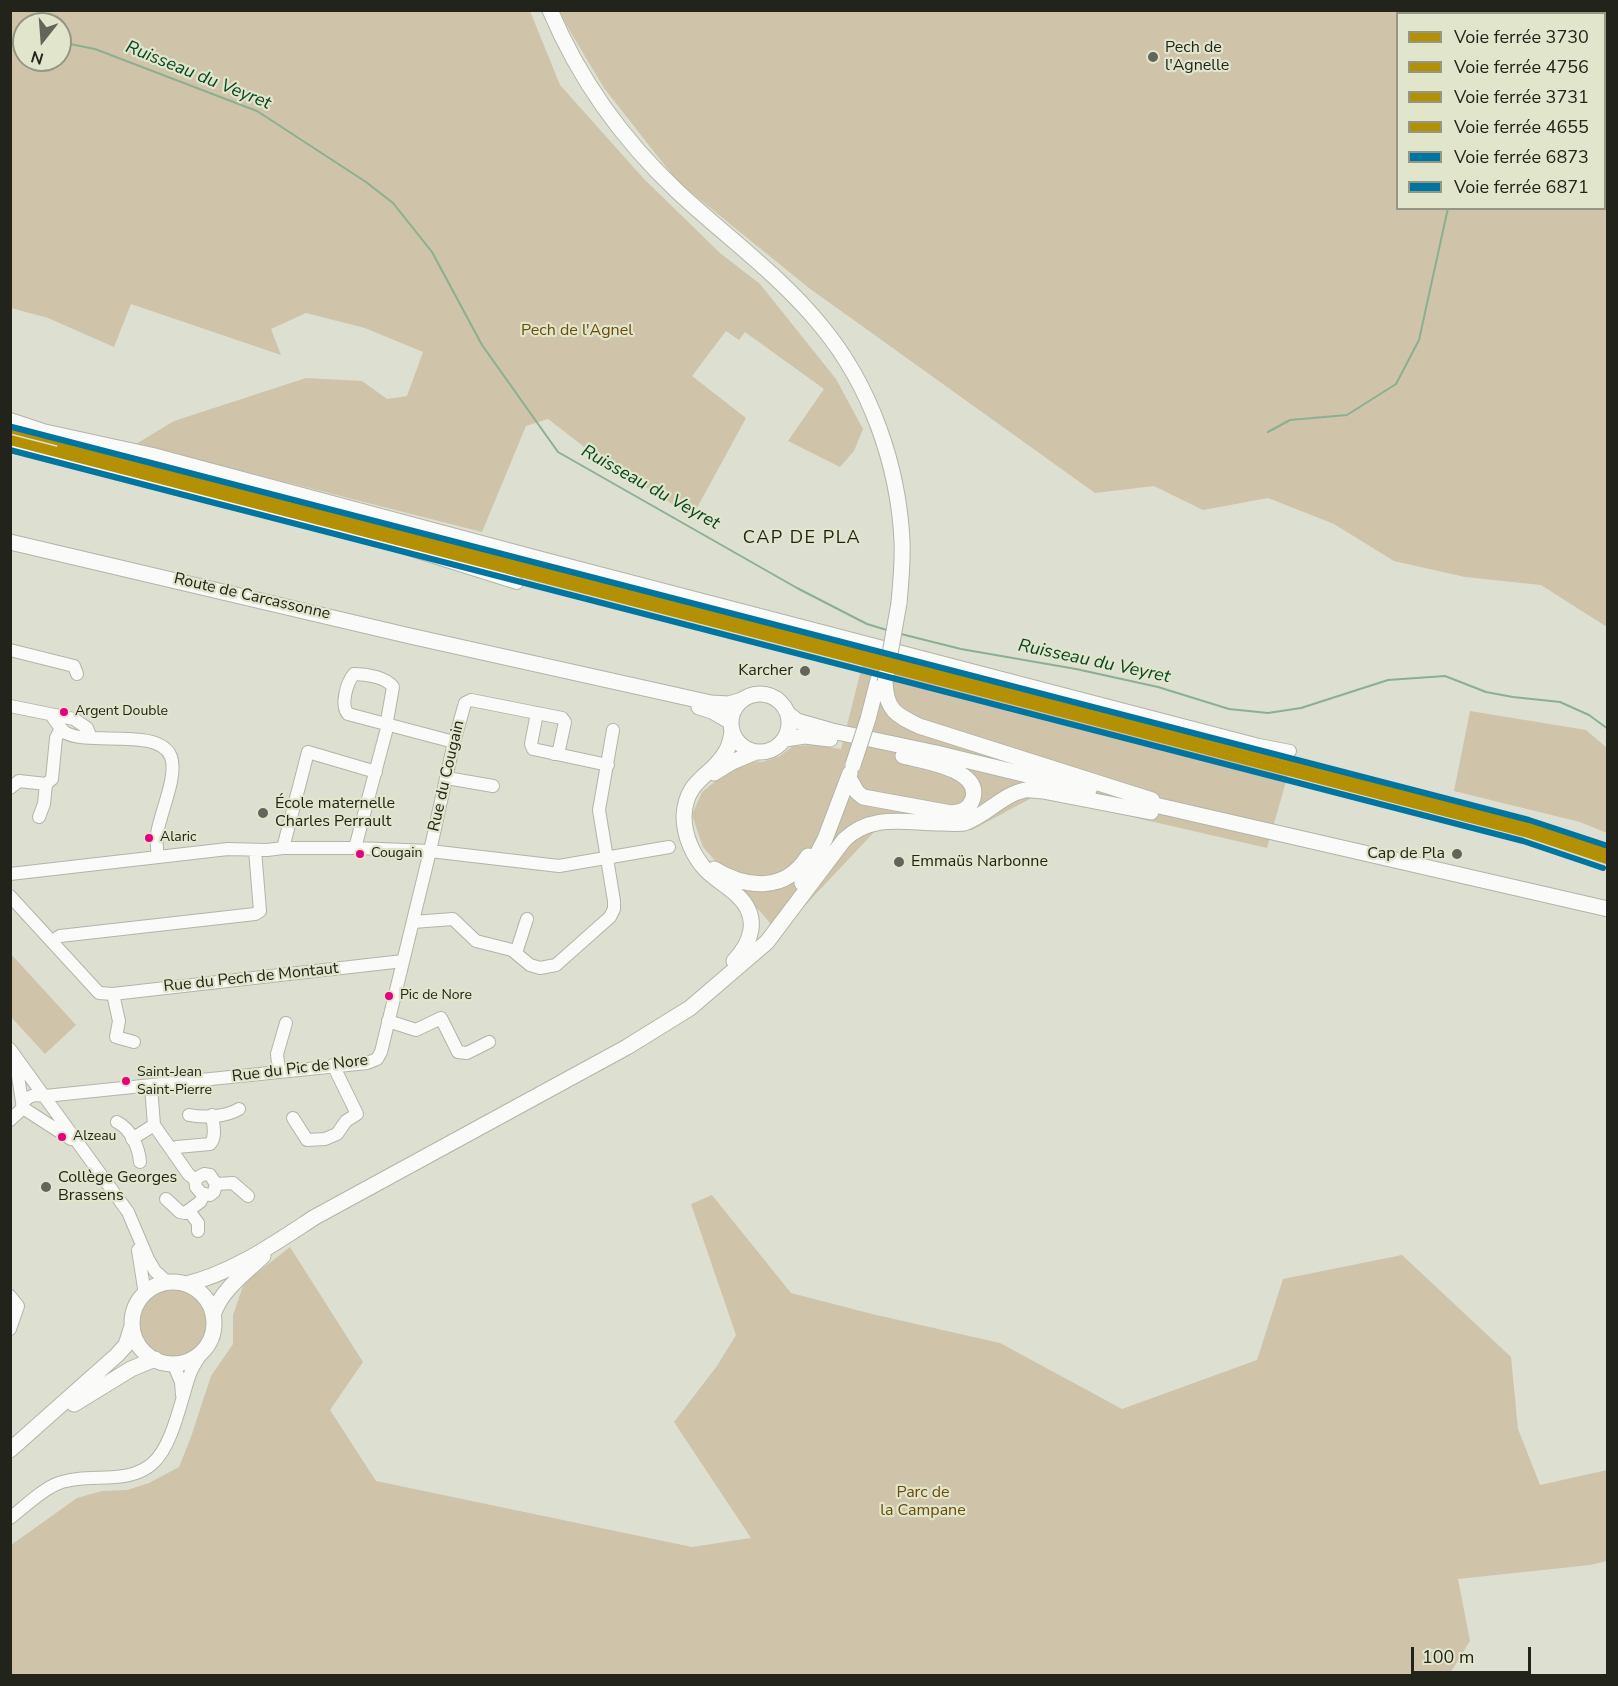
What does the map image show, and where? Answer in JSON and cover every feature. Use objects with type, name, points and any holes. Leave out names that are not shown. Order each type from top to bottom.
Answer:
[{"type":"main road","points":[[542,10],[579,81],[626,146],[671,193],[777,288],[819,333],[844,369],[874,437],[890,494],[895,535],[897,603]]},
{"type":"main road","points":[[550,10],[588,84],[622,132],[676,190],[773,275],[823,328],[849,365],[871,409],[884,442],[899,516],[902,565],[897,603],[881,681],[851,772],[825,838],[803,882],[778,920],[745,960]]},
{"type":"main road","name":"Route de Carcassonne","points":[[10,542],[493,655],[711,703],[729,704],[742,700]]},
{"type":"main road","name":"Route de Carcassonne","points":[[493,655],[705,708],[732,727]]},
{"type":"main road","points":[[881,681],[888,703],[895,714],[919,726],[1210,818]]},
{"type":"main road","points":[[627,1047],[701,992],[741,954],[750,938],[752,925],[749,911],[740,897],[707,871],[694,855],[685,829],[684,816],[692,787],[725,753],[736,706],[754,694],[771,696],[778,700],[788,714],[797,721],[832,731],[936,753],[1608,909]]},
{"type":"main road","points":[[690,796],[720,769],[756,752],[773,749],[785,739],[789,730],[788,714]]},
{"type":"main road","points":[[732,727],[741,745],[756,752]]},
{"type":"main road","points":[[785,739],[805,736],[821,737],[869,746],[1608,915]]},
{"type":"main road","points":[[851,772],[857,792],[863,797],[951,813],[962,812],[972,802],[974,792],[972,784],[958,771],[869,746]]},
{"type":"main road","points":[[694,855],[717,871],[747,883],[770,883],[788,878],[808,857],[851,772]]},
{"type":"main road","points":[[29,1435],[126,1345],[130,1337],[136,1307],[146,1292],[167,1282],[186,1284],[224,1272],[281,1240],[325,1211],[627,1047],[690,1008],[767,942],[844,840],[867,825],[892,821],[962,823],[984,814],[1006,797],[1025,790],[1043,791],[1151,812]]},
{"type":"main road","points":[[213,1315],[220,1298],[281,1240]]},
{"type":"main road","points":[[132,1323],[139,1345],[155,1359],[173,1363],[188,1361],[204,1350],[213,1333],[213,1315],[201,1293],[186,1284]]},
{"type":"main road","points":[[10,1450],[77,1402],[131,1369],[155,1359]]},
{"type":"street","points":[[10,419],[43,430],[153,454],[939,662],[1290,751]]},
{"type":"street","points":[[10,446],[226,502],[348,530],[517,584]]},
{"type":"street","points":[[10,650],[74,666],[77,674]]},
{"type":"street","points":[[355,848],[376,772],[386,724],[393,687],[389,682],[354,674],[350,678],[344,710],[348,714],[386,724],[454,742]]},
{"type":"street","name":"Rue du Cougain","points":[[430,851],[465,703],[471,700],[562,718],[566,722],[559,750],[554,754]]},
{"type":"street","points":[[10,706],[74,719],[87,728],[91,738]]},
{"type":"street","points":[[537,713],[531,744],[533,749],[608,765]]},
{"type":"street","points":[[51,714],[66,733],[91,738],[141,740],[156,743],[165,748],[171,756],[172,777],[156,836],[158,857]]},
{"type":"street","points":[[39,816],[44,804],[46,784],[52,779],[56,738],[61,728]]},
{"type":"street","points":[[413,922],[453,919],[477,941],[512,950],[530,965],[540,968],[556,965],[610,917],[614,909],[614,901],[599,810],[613,730]]},
{"type":"street","points":[[283,848],[308,752],[376,772]]},
{"type":"street","points":[[447,778],[493,786]]},
{"type":"street","points":[[10,788],[19,781],[46,784]]},
{"type":"street","points":[[10,874],[228,849],[355,848],[430,851],[559,866],[669,847]]},
{"type":"street","points":[[10,896],[52,941],[60,936],[255,914],[260,911],[255,850]]},
{"type":"street","name":"Rue du Pic de Nore","points":[[25,1109],[29,1096],[151,1086],[367,1063],[377,1059],[381,1052],[430,851]]},
{"type":"street","points":[[516,953],[527,919]]},
{"type":"street","name":"Rue du Pech de Montaut","points":[[52,941],[99,993],[113,994],[403,961]]},
{"type":"street","points":[[113,994],[119,1021],[116,1037],[134,1042]]},
{"type":"street","points":[[388,1021],[416,1030],[441,1018],[458,1052],[467,1053],[489,1042]]},
{"type":"street","points":[[279,1071],[278,1054],[286,1023]]},
{"type":"street","points":[[13,1051],[128,1212],[148,1259],[167,1282]]},
{"type":"street","points":[[13,1051],[25,1109],[81,1147]]},
{"type":"street","points":[[293,1118],[307,1140],[325,1139],[337,1134],[346,1121],[357,1114],[333,1065]]},
{"type":"street","points":[[151,1086],[154,1125],[189,1175],[195,1179],[196,1187],[204,1195],[214,1192],[216,1184],[210,1175],[204,1173],[195,1179]]},
{"type":"street","points":[[10,1120],[25,1109]]},
{"type":"street","points":[[189,1115],[232,1113],[239,1109]]},
{"type":"street","points":[[172,1150],[177,1147],[213,1142],[212,1115]]},
{"type":"street","points":[[117,1122],[125,1126],[140,1154],[140,1162]]},
{"type":"street","points":[[132,1139],[154,1125]]},
{"type":"street","points":[[216,1184],[233,1183],[248,1196]]},
{"type":"street","points":[[166,1199],[180,1212],[189,1211],[200,1202],[204,1195]]},
{"type":"street","points":[[189,1211],[198,1223],[198,1231]]},
{"type":"street","points":[[135,1231],[146,1292]]},
{"type":"street","points":[[10,1296],[18,1306],[10,1329]]},
{"type":"street","points":[[10,1518],[58,1483],[82,1477],[118,1477],[138,1472],[153,1464],[164,1450],[189,1376],[204,1350]]},
{"type":"street","points":[[173,1363],[182,1382],[182,1402]]},
{"type":"green space","name":"Pech de l'Agnel","points":[[10,11],[530,11],[560,85],[644,179],[720,253],[760,284],[836,379],[863,429],[854,451],[840,467],[788,441],[824,389],[745,332],[739,340],[726,331],[692,376],[746,418],[692,517],[587,449],[548,419],[526,426],[482,532],[136,444],[174,421],[306,378],[362,381],[387,399],[407,396],[423,352],[365,328],[306,313],[271,329],[281,355],[131,304],[114,347],[48,318],[11,308]]},
{"type":"green space","points":[[558,11],[1607,11],[1607,627],[1541,585],[1465,577],[1394,561],[1334,524],[1268,498],[1203,510],[1154,486],[1095,493],[809,288],[677,181],[604,88]]},
{"type":"green space","points":[[863,662],[1289,771],[1267,848],[1037,795],[972,830],[878,828],[779,933],[703,847],[692,815],[702,792],[742,760],[762,762],[780,756],[793,746],[815,745],[841,749]]},
{"type":"green space","points":[[1470,711],[1586,730],[1607,748],[1607,833],[1580,822],[1454,791]]},
{"type":"green space","points":[[11,954],[76,1025],[45,1054],[11,1017]]},
{"type":"green space","name":"Parc de la Campane","points":[[712,1195],[791,1293],[1000,1343],[1122,1409],[1257,1360],[1283,1279],[1402,1255],[1511,1357],[1518,1429],[1540,1485],[1607,1470],[1607,1561],[1590,1565],[1458,1579],[1470,1641],[1449,1675],[11,1676],[11,1545],[77,1498],[102,1491],[127,1490],[149,1483],[179,1467],[211,1376],[233,1344],[233,1315],[244,1283],[290,1247],[363,1362],[330,1410],[376,1481],[692,1547],[751,1538],[674,1422],[717,1366],[736,1335],[691,1204]]},
{"type":"green space","points":[[173,1287],[193,1293],[203,1303],[209,1323],[203,1343],[193,1353],[173,1359],[153,1353],[143,1343],[137,1323],[143,1303],[153,1293]]},
{"type":"waterway","name":"Ruisseau du Veyret","points":[[72,44],[95,49],[257,111],[366,182],[393,203],[432,252],[482,345],[558,452],[797,588],[867,624],[890,631]]},
{"type":"waterway","points":[[1268,432],[1290,420],[1347,415],[1396,384],[1419,340],[1448,210]]},
{"type":"waterway","name":"Ruisseau du Veyret","points":[[901,634],[961,649],[1076,669],[1158,687],[1229,709],[1268,713],[1301,708],[1388,680],[1445,676],[1486,692],[1560,702],[1589,715],[1608,729]]},
{"type":"rail line","name":"6873","points":[[12,427],[1529,820],[1608,846]]},
{"type":"rail line","name":"3730","points":[[10,430],[1284,758],[1528,823],[1608,849]]},
{"type":"rail line","name":"4756","points":[[10,438],[1282,765],[1526,830],[1606,856]]},
{"type":"rail line","name":"4655","points":[[10,442],[1525,834],[1606,861]]},
{"type":"rail line","name":"3731","points":[[60,447],[1527,827],[1608,854]]},
{"type":"rail line","name":"6871","points":[[10,450],[1523,841],[1603,868]]},
{"type":"place","name":"Pech de l'Agnelle","points":[[1153,57]]},
{"type":"place","name":"Karcher","points":[[805,671]]},
{"type":"place","name":"Argent Double","points":[[64,712]]},
{"type":"place","name":"École maternelle Charles Perrault","points":[[263,813]]},
{"type":"place","name":"Alaric","points":[[149,838]]},
{"type":"place","name":"Cougain","points":[[360,854]]},
{"type":"place","name":"Cap de Pla","points":[[1457,854]]},
{"type":"place","name":"Emmaüs Narbonne","points":[[899,862]]},
{"type":"place","name":"Pic de Nore","points":[[389,996]]},
{"type":"place","name":"Saint-Jean Saint-Pierre","points":[[126,1081]]},
{"type":"place","name":"Alzeau","points":[[62,1137]]},
{"type":"place","name":"Collège Georges Brassens","points":[[46,1187]]},
{"type":"district","name":"CAP DE PLA","points":[[802,539]]}]
